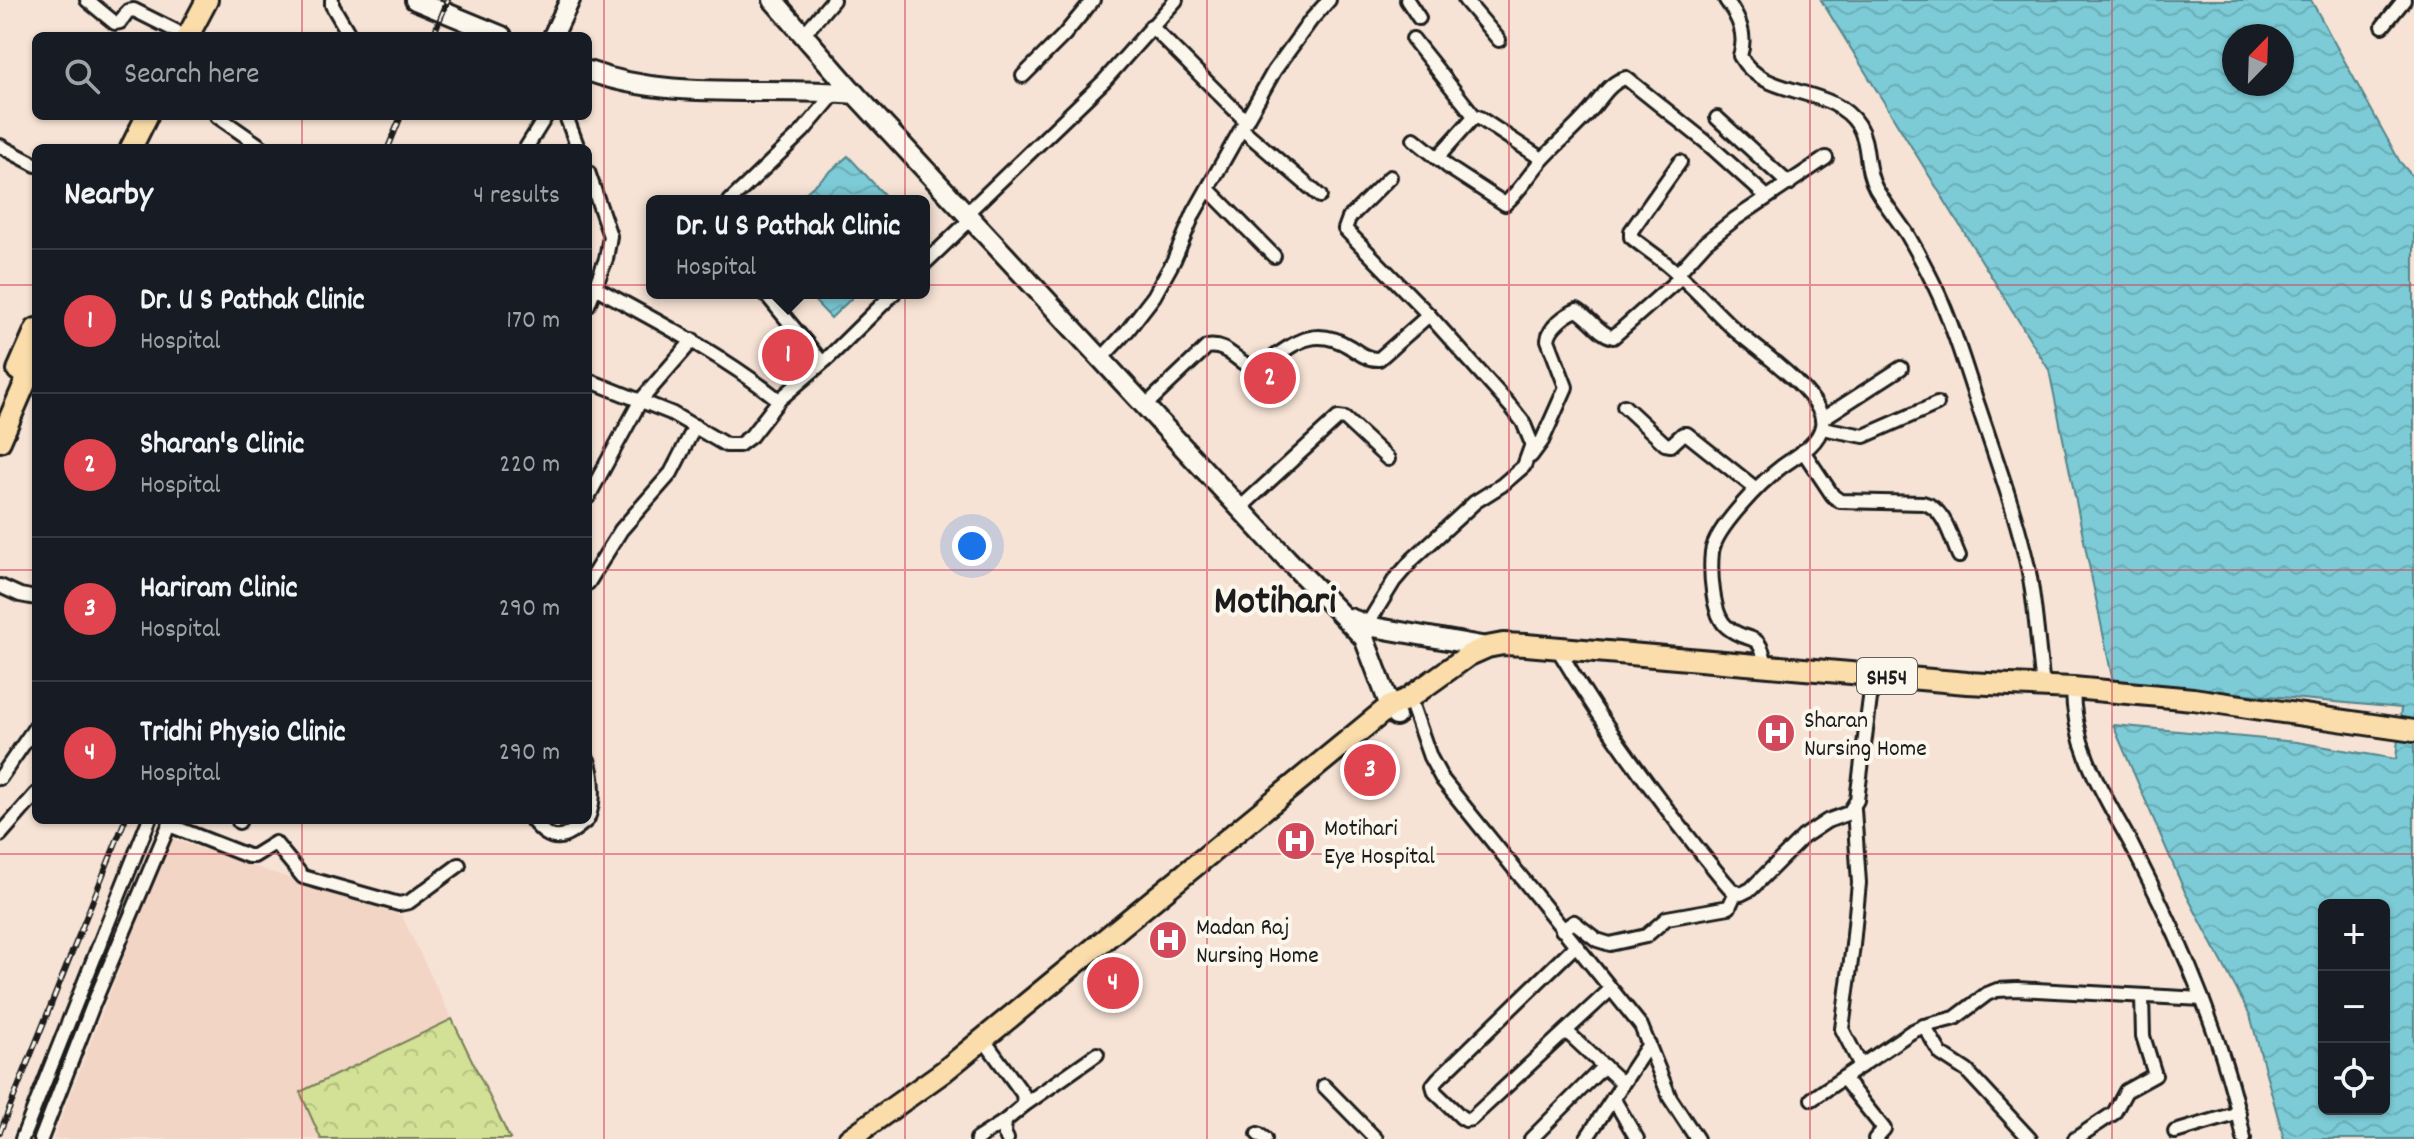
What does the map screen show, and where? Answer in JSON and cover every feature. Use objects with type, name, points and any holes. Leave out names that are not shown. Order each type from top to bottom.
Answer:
[{"type":"main road","points":[[180,32],[192,0]]},
{"type":"main road","points":[[181,32],[207,0]]},
{"type":"main road","points":[[119,144],[131,120]]},
{"type":"main road","points":[[133,144],[145,120]]},
{"type":"main road","points":[[0,410],[32,338]]},
{"type":"main road","points":[[0,441],[32,367]]},
{"type":"main road","name":"SH54","points":[[849,1139],[943,1072],[1400,705],[1469,655],[1487,647],[1503,644],[1556,646],[1873,675],[2073,688],[2193,699],[2414,731]]},
{"type":"main road","name":"SH54","points":[[867,1139],[989,1047],[1400,705]]},
{"type":"street","points":[[87,0],[115,23],[132,10],[175,32]]},
{"type":"street","points":[[332,0],[348,32]]},
{"type":"street","points":[[415,0],[492,32]]},
{"type":"street","points":[[555,32],[570,0]]},
{"type":"street","points":[[773,0],[855,94],[1101,359],[1347,617],[1364,638],[1442,779],[1641,1026],[1670,1098],[1697,1139]]},
{"type":"street","points":[[804,34],[833,0]]},
{"type":"street","points":[[1023,76],[1093,0]]},
{"type":"street","points":[[930,258],[1104,81],[1176,0]]},
{"type":"street","points":[[1101,359],[1154,296],[1208,189],[1274,71],[1329,0]]},
{"type":"street","points":[[1407,0],[1419,18]]},
{"type":"street","points":[[1465,0],[1499,40]]},
{"type":"street","points":[[1726,0],[1742,30],[1744,44],[1740,56],[1745,65],[1766,80],[1834,105],[1853,118],[1863,134],[1866,161],[1875,186],[1908,236],[1937,291],[2006,486],[2028,569],[2038,625],[2043,686]]},
{"type":"street","points":[[2383,26],[2404,0]]},
{"type":"street","points":[[1151,26],[1244,125],[1320,196]]},
{"type":"street","points":[[1413,39],[1475,117],[1484,119],[1542,159]]},
{"type":"street","points":[[592,72],[668,89],[855,94]]},
{"type":"street","points":[[1414,139],[1505,204],[1542,159],[1589,113],[1609,88],[1626,78],[1706,142],[1767,197]]},
{"type":"street","points":[[736,195],[803,131],[836,92]]},
{"type":"street","points":[[1437,158],[1475,117]]},
{"type":"street","points":[[1717,118],[1789,184]]},
{"type":"street","points":[[223,120],[257,144]]},
{"type":"street","points":[[528,144],[544,120]]},
{"type":"street","points":[[568,120],[576,144]]},
{"type":"street","points":[[0,146],[32,163]]},
{"type":"street","points":[[1367,625],[1394,581],[1413,559],[1475,502],[1524,466],[1539,446],[1566,387],[1548,340],[1553,328],[1577,310],[1606,335],[1613,337],[1679,275],[1706,242],[1826,158]]},
{"type":"street","points":[[1680,162],[1630,235],[1797,382],[1807,393],[1822,423],[1864,436],[1937,404]]},
{"type":"street","points":[[1390,177],[1349,218],[1345,229],[1429,315],[1523,422],[1532,444],[1529,458]]},
{"type":"street","points":[[592,184],[610,236],[606,259],[592,296]]},
{"type":"street","points":[[1208,189],[1274,256]]},
{"type":"street","points":[[596,288],[693,340],[752,378],[779,400]]},
{"type":"street","points":[[770,299],[822,362]]},
{"type":"street","points":[[592,382],[671,413],[726,445],[739,445],[751,436],[779,400],[888,299]]},
{"type":"street","points":[[1145,406],[1207,347],[1222,347],[1248,367],[1258,368],[1282,349],[1325,336],[1370,359],[1379,359],[1429,315]]},
{"type":"street","points":[[592,490],[641,400],[693,340]]},
{"type":"street","points":[[1766,666],[1758,641],[1729,629],[1719,617],[1714,599],[1712,562],[1712,550],[1718,536],[1756,489],[1814,441],[1822,423],[1901,368]]},
{"type":"street","points":[[1624,406],[1665,444],[1671,445],[1687,434],[1756,489]]},
{"type":"street","points":[[1240,508],[1338,418],[1345,419],[1388,459]]},
{"type":"street","points":[[592,577],[621,530],[671,473],[695,426]]},
{"type":"street","points":[[1803,451],[1833,496],[1840,501],[1923,503],[1934,507],[1959,556]]},
{"type":"street","points":[[0,586],[32,597]]},
{"type":"street","points":[[1347,617],[1367,625],[1487,647]]},
{"type":"street","points":[[1556,646],[1666,811],[1736,892],[1744,893],[1751,889],[1815,828],[1854,809]]},
{"type":"street","points":[[1861,1066],[1842,1029],[1859,883],[1854,809],[1873,675]]},
{"type":"street","points":[[2073,688],[2073,716],[2088,762],[2162,907],[2202,999],[2239,1113],[2244,1139]]},
{"type":"street","points":[[0,778],[31,746]]},
{"type":"street","points":[[0,835],[32,799]]},
{"type":"street","points":[[22,1139],[147,824]]},
{"type":"street","points":[[535,824],[555,839],[580,824]]},
{"type":"street","points":[[41,1139],[93,1005],[169,825],[248,856],[254,856],[275,843],[295,870],[308,880],[399,904],[409,902],[459,865]]},
{"type":"street","points":[[1562,930],[1574,922],[1597,940],[1610,944],[1646,936],[1667,918],[1729,907],[1736,892]]},
{"type":"street","points":[[1575,946],[1438,1079],[1433,1089],[1461,1117],[1471,1119],[1610,990]]},
{"type":"street","points":[[1812,1099],[1924,1026],[1955,1018],[1979,999],[1997,990],[2202,999]]},
{"type":"street","points":[[2075,1139],[2114,1113],[2126,1091],[2155,1075],[2143,1036],[2142,996]]},
{"type":"street","points":[[1924,1026],[1941,1054],[1967,1071],[2030,1139]]},
{"type":"street","points":[[1566,1031],[1622,1083]]},
{"type":"street","points":[[1586,1139],[1649,1044]]},
{"type":"street","points":[[989,1047],[1023,1094],[1024,1105]]},
{"type":"street","points":[[977,1139],[1097,1054]]},
{"type":"street","points":[[1531,1139],[1604,1066]]},
{"type":"street","points":[[1843,1078],[1884,1129],[1875,1139]]},
{"type":"street","points":[[1324,1086],[1376,1139]]},
{"type":"street","points":[[1613,1098],[1637,1139]]},
{"type":"street","points":[[2175,1132],[2239,1113]]},
{"type":"street","points":[[1005,1121],[1007,1139]]},
{"type":"shaded area","points":[[170,838],[402,916],[452,1019],[300,1092],[321,1139],[53,1139]]},
{"type":"green space","points":[[452,1019],[510,1139],[321,1139],[300,1092]]},
{"type":"water","points":[[1821,0],[2311,0],[2400,162],[2414,178],[2414,1139],[2284,1139],[2250,1015],[2185,892],[2113,725],[2297,742],[2396,759],[2401,708],[2113,682],[2049,370]]},
{"type":"water","points":[[848,156],[884,195],[803,195]]},
{"type":"water","points":[[813,299],[851,299],[831,318]]},
{"type":"railway","points":[[435,32],[448,0]]},
{"type":"railway","points":[[390,144],[399,120]]},
{"type":"railway","points":[[0,1132],[123,824]]},
{"type":"place","name":"Dr. U S Pathak Clinic","points":[[788,355]]},
{"type":"place","name":"Sharan's Clinic","points":[[1270,378]]},
{"type":"place","name":"Sharan Nursing Home","points":[[1776,733]]},
{"type":"place","name":"Hariram Clinic","points":[[1370,770]]},
{"type":"place","name":"Motihari Eye Hospital","points":[[1296,841]]},
{"type":"place","name":"Madan Raj Nursing Home","points":[[1168,940]]},
{"type":"place","name":"Tridhi Physio Clinic","points":[[1113,983]]},
{"type":"district","name":"Motihari","points":[[1275,598]]}]
